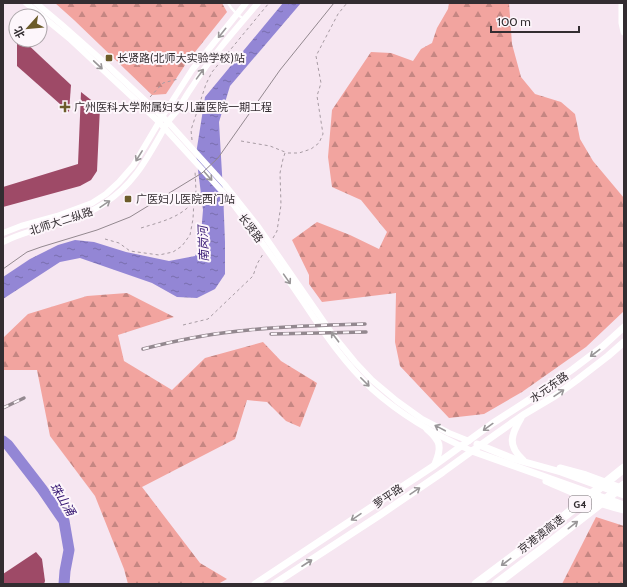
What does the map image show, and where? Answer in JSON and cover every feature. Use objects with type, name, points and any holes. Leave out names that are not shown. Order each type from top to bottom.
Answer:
[{"type":"highway","name":"京港澳高速","points":[[476,584],[536,539],[624,468]]},
{"type":"highway","name":"京港澳高速","points":[[496,584],[624,485]]},
{"type":"main road","points":[[622,3],[622,23],[624,32]]},
{"type":"main road","name":"水元东路","points":[[469,441],[573,369],[602,347],[624,327]]},
{"type":"main road","name":"水元东路","points":[[472,451],[555,396],[624,342]]},
{"type":"main road","points":[[523,416],[514,430],[512,441],[517,455],[525,462],[561,468],[624,489]]},
{"type":"main road","points":[[426,429],[436,438],[440,446],[435,465]]},
{"type":"main road","points":[[469,441],[525,462],[561,472],[624,495]]},
{"type":"main road","name":"萝平路","points":[[255,584],[469,441]]},
{"type":"main road","points":[[472,451],[624,505]]},
{"type":"main road","name":"萝平路","points":[[274,584],[387,510],[472,451]]},
{"type":"main road","points":[[502,462],[576,494],[610,507],[624,510]]},
{"type":"street","name":"长贤路","points":[[26,3],[71,40],[160,119],[168,122],[184,145]]},
{"type":"street","name":"长贤路","points":[[36,3],[105,63],[146,102],[160,119],[165,129],[184,145],[226,186],[246,210],[333,335],[348,354],[410,415]]},
{"type":"street","name":"北师大二纵路","points":[[3,233],[92,203],[106,194],[119,182],[133,166],[160,119],[192,70],[246,3]]},
{"type":"street","name":"北师大二纵路","points":[[3,242],[20,234],[72,219],[96,210],[120,192],[144,164],[168,122],[201,73],[258,3]]},
{"type":"street","points":[[410,415],[426,429],[472,451]]},
{"type":"street","points":[[410,415],[469,441]]},
{"type":"lane","points":[[228,3],[230,8],[244,19]]},
{"type":"path","points":[[241,141],[270,146],[285,153],[299,153],[312,150],[320,143],[323,134],[317,96],[321,83],[316,56],[338,14],[347,3]]},
{"type":"path","points":[[146,102],[163,83],[179,79]]},
{"type":"path","points":[[273,237],[277,231],[281,205],[280,173],[285,153]]},
{"type":"path","points":[[141,228],[172,218],[188,207],[194,200]]},
{"type":"path","points":[[183,325],[208,319],[253,276],[257,264],[265,250]]},
{"type":"green space","points":[[55,3],[222,3],[227,12],[187,62],[166,94],[152,95]]},
{"type":"green space","points":[[449,3],[509,3],[512,44],[521,77],[535,94],[561,102],[575,114],[580,139],[593,161],[624,198],[624,311],[586,347],[522,392],[484,414],[449,418],[400,366],[395,342],[396,293],[322,302],[309,284],[309,275],[292,240],[317,222],[350,235],[379,249],[387,232],[361,200],[332,187],[328,157],[332,110],[371,52],[391,53],[413,61],[421,49],[432,43],[437,28],[448,9]]},
{"type":"green space","points":[[127,293],[174,317],[118,335],[124,361],[172,390],[205,358],[263,342],[281,361],[317,383],[300,427],[286,421],[267,402],[247,400],[235,439],[142,487],[200,563],[227,579],[218,584],[128,584],[124,569],[95,496],[50,436],[37,370],[4,370],[4,337],[28,314],[87,296]]},
{"type":"green space","points":[[596,517],[624,526],[624,584],[562,584]]},
{"type":"water","name":"南岗河","points":[[283,3],[301,3],[230,86],[219,122],[223,191],[225,274],[215,289],[197,298],[177,297],[152,283],[80,258],[60,262],[3,299],[3,277],[30,259],[58,245],[75,240],[94,242],[126,252],[169,261],[195,256],[200,246],[203,210],[196,154],[205,97]]},
{"type":"building","points":[[17,48],[32,48],[71,85],[69,112],[17,66]]},
{"type":"building","points":[[81,92],[100,107],[97,171],[91,180],[80,186],[3,207],[3,187],[78,164]]},
{"type":"building","points":[[36,552],[42,559],[45,581],[44,584],[3,584],[3,574]]},
{"type":"waterway","name":"珠山涌","points":[[3,441],[8,445],[42,489],[64,521],[69,550],[64,584]]},
{"type":"tram line","points":[[3,269],[27,252],[97,230],[130,217],[202,173],[218,158],[280,70],[334,3]]},
{"type":"railway","points":[[143,349],[196,337],[236,331],[365,324]]},
{"type":"railway","points":[[271,334],[366,332]]},
{"type":"railway","points":[[3,408],[24,398]]},
{"type":"place","name":"长贤路(北师大实验学校)站","points":[[109,58]]},
{"type":"place","name":"广州医科大学附属妇女儿童医院一期工程","points":[[65,107]]},
{"type":"place","name":"广医妇儿医院西门站","points":[[128,199]]}]
